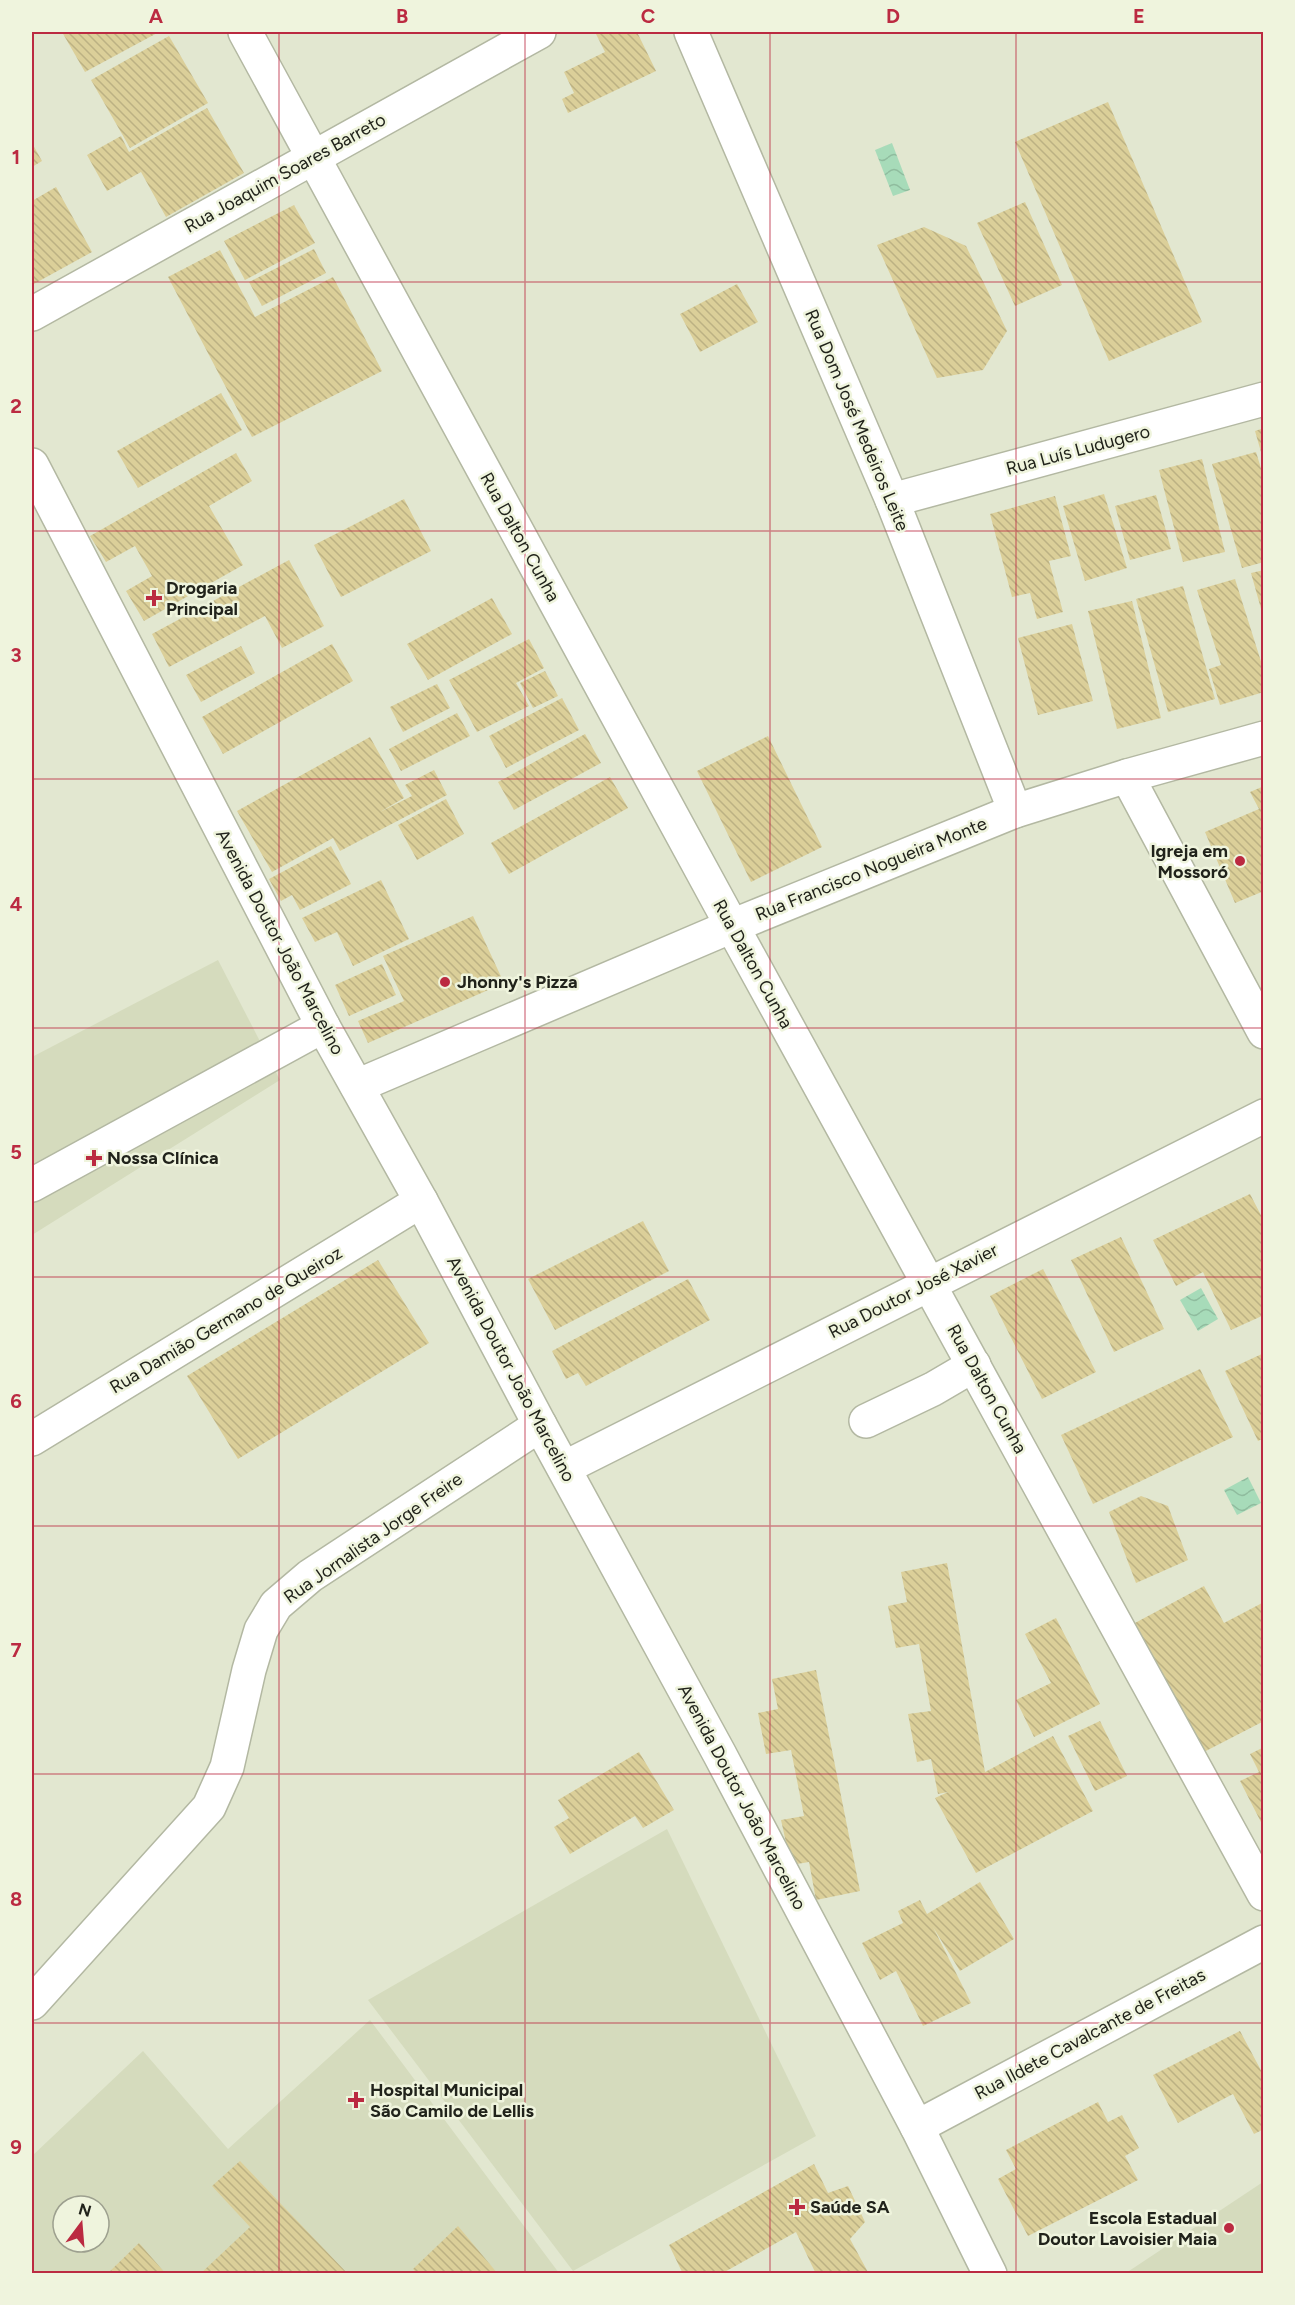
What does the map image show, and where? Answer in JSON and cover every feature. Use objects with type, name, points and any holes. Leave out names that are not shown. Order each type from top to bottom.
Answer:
[{"type":"street","name":"Rua Dalton Cunha","points":[[245,32],[1263,1894]]},
{"type":"street","name":"Rua Joaquim Soares Barreto","points":[[32,314],[539,32]]},
{"type":"street","name":"Rua Dom José Medeiros Leite","points":[[691,32],[892,500],[1015,811]]},
{"type":"street","name":"Rua Luís Ludugero","points":[[892,500],[1263,399]]},
{"type":"street","name":"Avenida Doutor João Marcelino","points":[[32,465],[323,1026],[422,1201],[540,1425],[719,1753],[917,2127],[990,2274]]},
{"type":"street","name":"Rua Francisco Nogueira Monte","points":[[357,1086],[732,926],[1015,811],[1127,776],[1263,738]]},
{"type":"street","points":[[1127,776],[1263,1032]]},
{"type":"street","points":[[32,1185],[323,1026]]},
{"type":"street","name":"Rua Doutor José Xavier","points":[[564,1468],[1263,1116]]},
{"type":"street","name":"Rua Damião Germano de Queiroz","points":[[32,1439],[422,1201]]},
{"type":"street","points":[[866,1421],[933,1389],[974,1365]]},
{"type":"street","name":"Rua Jornalista Jorge Freire","points":[[32,2003],[209,1807],[227,1767],[249,1670],[261,1630],[276,1605],[310,1576],[540,1425]]},
{"type":"street","name":"Rua Ildete Cavalcante de Freitas","points":[[917,2127],[1263,1942]]},
{"type":"shaded area","name":"Nossa Clínica","points":[[218,960],[280,1080],[32,1235],[32,1057]]},
{"type":"shaded area","points":[[667,1829],[816,2136],[573,2271],[368,2000]]},
{"type":"shaded area","name":"Hospital Municipal São Camilo de Lellis","points":[[370,2020],[559,2273],[32,2274],[32,2156],[143,2051],[228,2149]]},
{"type":"shaded area","name":"Escola Estadual Doutor Lavoisier Maia","points":[[1263,2182],[1263,2273],[1126,2273]]},
{"type":"water","points":[[892,143],[910,190],[893,196],[875,150]]},
{"type":"water","points":[[1201,1288],[1218,1319],[1198,1331],[1180,1300]]},
{"type":"water","points":[[1248,1477],[1261,1503],[1237,1515],[1224,1490]]},
{"type":"building","points":[[62,32],[159,32],[85,72]]},
{"type":"building","points":[[595,32],[637,32],[656,71],[568,113],[562,99],[574,93],[564,72],[605,52]]},
{"type":"building","points":[[169,36],[208,103],[130,148],[91,80]]},
{"type":"building","points":[[1108,102],[1202,322],[1109,361],[1015,142]]},
{"type":"building","points":[[207,108],[244,173],[166,217],[141,172],[107,191],[87,155],[121,136],[129,152]]},
{"type":"building","points":[[32,143],[42,161],[32,167]]},
{"type":"building","points":[[56,187],[92,252],[32,285],[32,201]]},
{"type":"building","points":[[1025,202],[1062,285],[1015,306],[977,223]]},
{"type":"building","points":[[294,205],[315,243],[245,280],[224,241]]},
{"type":"building","points":[[924,227],[966,246],[1007,331],[983,370],[937,378],[877,245]]},
{"type":"building","points":[[314,249],[326,273],[262,306],[249,282]]},
{"type":"building","points":[[220,250],[255,317],[333,277],[382,371],[252,437],[168,277]]},
{"type":"building","points":[[737,284],[758,322],[700,352],[680,314]]},
{"type":"building","points":[[221,393],[242,430],[138,488],[117,451]]},
{"type":"building","points":[[1264,428],[1264,459],[1263,459],[1255,431]]},
{"type":"building","points":[[1256,452],[1264,478],[1264,562],[1242,568],[1212,464]]},
{"type":"building","points":[[236,453],[252,481],[209,506],[243,565],[144,621],[126,591],[152,576],[135,546],[106,562],[90,536]]},
{"type":"building","points":[[1202,459],[1225,552],[1183,562],[1159,470]]},
{"type":"building","points":[[1104,494],[1127,568],[1085,581],[1063,506]]},
{"type":"building","points":[[1156,495],[1171,549],[1130,560],[1115,506]]},
{"type":"building","points":[[1055,496],[1071,556],[1049,561],[1063,612],[1037,619],[1030,593],[1012,597],[990,514]]},
{"type":"building","points":[[404,499],[431,551],[341,597],[314,545]]},
{"type":"building","points":[[289,560],[324,626],[282,648],[265,616],[169,667],[152,634]]},
{"type":"building","points":[[1264,570],[1264,616],[1263,616],[1251,573]]},
{"type":"building","points":[[1235,579],[1264,671],[1264,692],[1220,705],[1209,669],[1221,665],[1197,590]]},
{"type":"building","points":[[1183,586],[1215,699],[1168,712],[1136,599]]},
{"type":"building","points":[[492,598],[512,634],[428,680],[407,644]]},
{"type":"building","points":[[1132,601],[1161,718],[1117,729],[1088,611]]},
{"type":"building","points":[[1072,624],[1093,701],[1038,715],[1018,638]]},
{"type":"building","points":[[529,639],[544,668],[516,683],[529,706],[477,732],[449,680]]},
{"type":"building","points":[[332,644],[353,681],[223,754],[202,717]]},
{"type":"building","points":[[241,646],[255,673],[201,702],[186,675]]},
{"type":"building","points":[[545,671],[558,696],[533,708],[520,683]]},
{"type":"building","points":[[437,684],[450,708],[403,732],[390,707]]},
{"type":"building","points":[[562,698],[579,730],[506,768],[489,736]]},
{"type":"building","points":[[457,713],[470,736],[401,771],[389,749]]},
{"type":"building","points":[[585,734],[601,763],[514,810],[498,782]]},
{"type":"building","points":[[768,736],[822,847],[751,882],[697,771]]},
{"type":"building","points":[[370,737],[404,798],[380,812],[412,796],[405,785],[434,770],[447,795],[340,851],[333,838],[272,872],[237,811]]},
{"type":"building","points":[[610,777],[628,808],[509,874],[491,843]]},
{"type":"building","name":"Igreja em Mossoró","points":[[1264,786],[1264,891],[1235,903],[1205,832],[1259,809],[1250,792]]},
{"type":"building","points":[[446,799],[464,834],[417,860],[398,825]]},
{"type":"building","points":[[331,846],[351,884],[300,910],[292,895],[281,901],[269,879]]},
{"type":"building","points":[[381,880],[409,939],[353,966],[337,932],[315,942],[302,918]]},
{"type":"building","points":[[473,916],[504,983],[368,1043],[358,1021],[404,1001],[383,956]]},
{"type":"building","points":[[382,964],[396,995],[349,1016],[335,985]]},
{"type":"building","points":[[1250,1194],[1264,1221],[1264,1315],[1231,1330],[1203,1272],[1176,1286],[1153,1240]]},
{"type":"building","points":[[643,1221],[669,1271],[555,1330],[528,1279]]},
{"type":"building","points":[[1121,1237],[1164,1329],[1114,1352],[1071,1260]]},
{"type":"building","points":[[378,1260],[429,1343],[238,1459],[187,1376]]},
{"type":"building","points":[[1043,1269],[1096,1372],[1042,1399],[990,1296]]},
{"type":"building","points":[[688,1279],[710,1320],[586,1386],[578,1373],[566,1379],[552,1351]]},
{"type":"building","points":[[1264,1353],[1264,1438],[1258,1441],[1225,1371]]},
{"type":"building","points":[[1200,1369],[1233,1437],[1093,1504],[1061,1435]]},
{"type":"building","points":[[1141,1496],[1168,1506],[1188,1560],[1136,1583],[1109,1512]]},
{"type":"building","points":[[947,1563],[985,1772],[1053,1736],[1093,1811],[976,1873],[935,1798],[948,1792],[938,1794],[931,1759],[917,1762],[908,1714],[931,1711],[919,1644],[896,1648],[888,1606],[907,1602],[901,1572]]},
{"type":"building","points":[[1204,1586],[1224,1623],[1264,1602],[1264,1721],[1204,1752],[1135,1623]]},
{"type":"building","points":[[1056,1618],[1100,1704],[1034,1737],[1016,1700],[1051,1683],[1025,1634]]},
{"type":"building","points":[[816,1670],[860,1891],[816,1900],[809,1862],[791,1865],[781,1820],[804,1816],[791,1750],[766,1754],[758,1713],[778,1709],[772,1679]]},
{"type":"building","points":[[1100,1721],[1127,1776],[1095,1791],[1068,1736]]},
{"type":"building","points":[[1264,1747],[1264,1828],[1240,1781],[1259,1772],[1250,1754]]},
{"type":"building","points":[[639,1752],[674,1810],[643,1828],[635,1816],[570,1854],[554,1827],[569,1818],[558,1800]]},
{"type":"building","points":[[980,1882],[1014,1939],[960,1971],[933,1927],[971,2003],[923,2026],[896,1971],[880,1980],[862,1943],[903,1923],[898,1911],[920,1900],[927,1914]]},
{"type":"building","points":[[1240,2031],[1264,2076],[1264,2129],[1254,2134],[1233,2094],[1178,2123],[1153,2075]]},
{"type":"building","points":[[1098,2102],[1108,2122],[1122,2115],[1139,2148],[1125,2156],[1138,2180],[1028,2236],[998,2179],[1016,2169],[1006,2150]]},
{"type":"building","points":[[240,2161],[348,2274],[200,2274],[250,2227],[212,2186]]},
{"type":"building","name":"Saúde SA","points":[[814,2164],[828,2193],[848,2186],[865,2222],[850,2239],[869,2274],[816,2274],[796,2232],[721,2274],[683,2274],[669,2245]]},
{"type":"building","points":[[458,2226],[498,2274],[417,2274],[413,2269]]},
{"type":"building","points":[[139,2243],[166,2274],[107,2274]]},
{"type":"place","name":"Drogaria Principal","points":[[154,598]]},
{"type":"place","name":"Igreja em Mossoró","points":[[1240,861]]},
{"type":"place","name":"Jhonny's Pizza","points":[[445,982]]},
{"type":"place","name":"Nossa Clínica","points":[[94,1158]]},
{"type":"place","name":"Hospital Municipal São Camilo de Lellis","points":[[356,2100]]},
{"type":"place","name":"Saúde SA","points":[[797,2207]]},
{"type":"place","name":"Escola Estadual Doutor Lavoisier Maia","points":[[1229,2228]]}]
